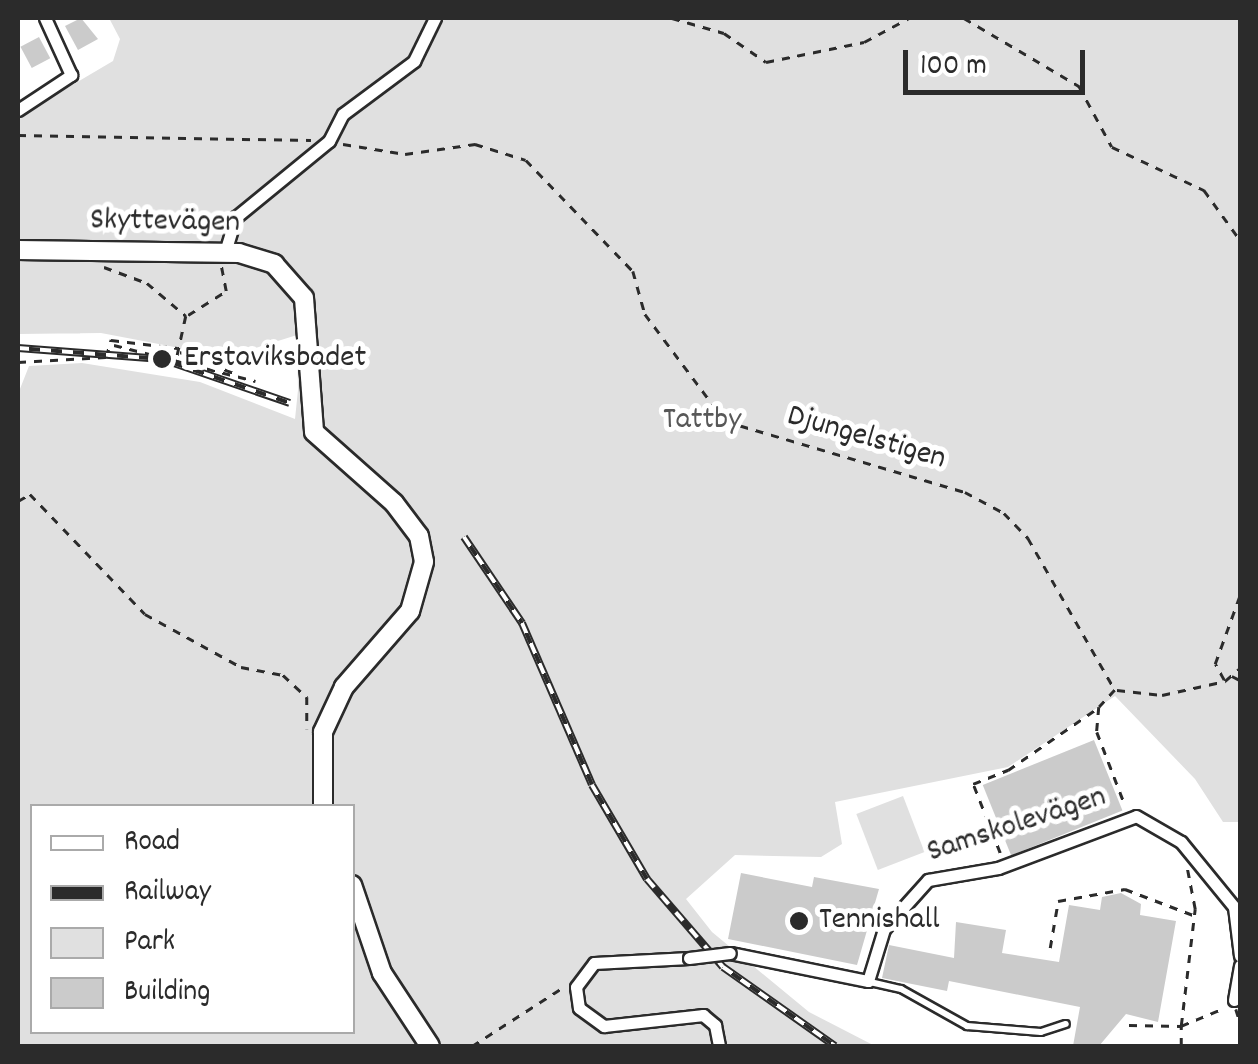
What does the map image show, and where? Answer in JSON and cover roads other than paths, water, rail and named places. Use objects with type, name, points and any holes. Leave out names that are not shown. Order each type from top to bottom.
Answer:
[{"type":"street","points":[[18,110],[71,74],[45,18]]},
{"type":"street","points":[[221,256],[236,217],[329,141],[344,114],[414,61],[434,18]]},
{"type":"street","name":"Skyttevägen","points":[[18,250],[221,256],[274,264],[297,286],[308,310],[306,408],[314,432],[394,503],[422,548],[424,575],[410,611],[344,687],[320,748],[323,804]]},
{"type":"street","name":"Samskolevägen","points":[[868,982],[884,929],[928,880],[1005,865],[1136,816],[1181,842],[1234,907],[1240,956]]},
{"type":"street","points":[[355,894],[382,974],[430,1046]]},
{"type":"street","points":[[719,1046],[716,1025],[698,1014],[596,1025],[579,1008],[578,982],[602,959],[689,958],[730,953],[868,982]]},
{"type":"street","points":[[1234,1000],[1240,966]]},
{"type":"lane","points":[[868,982],[901,989],[967,1026],[1041,1032],[1066,1024]]},
{"type":"railway","points":[[18,348],[162,359],[290,403]]},
{"type":"railway","points":[[464,537],[522,623],[592,785],[647,879],[723,967],[835,1046]]},
{"type":"place","name":"Erstaviksbadet","points":[[162,359]]},
{"type":"place","name":"Tennishall","points":[[799,921]]},
{"type":"park label","name":"Tattby","points":[[702,421]]}]
